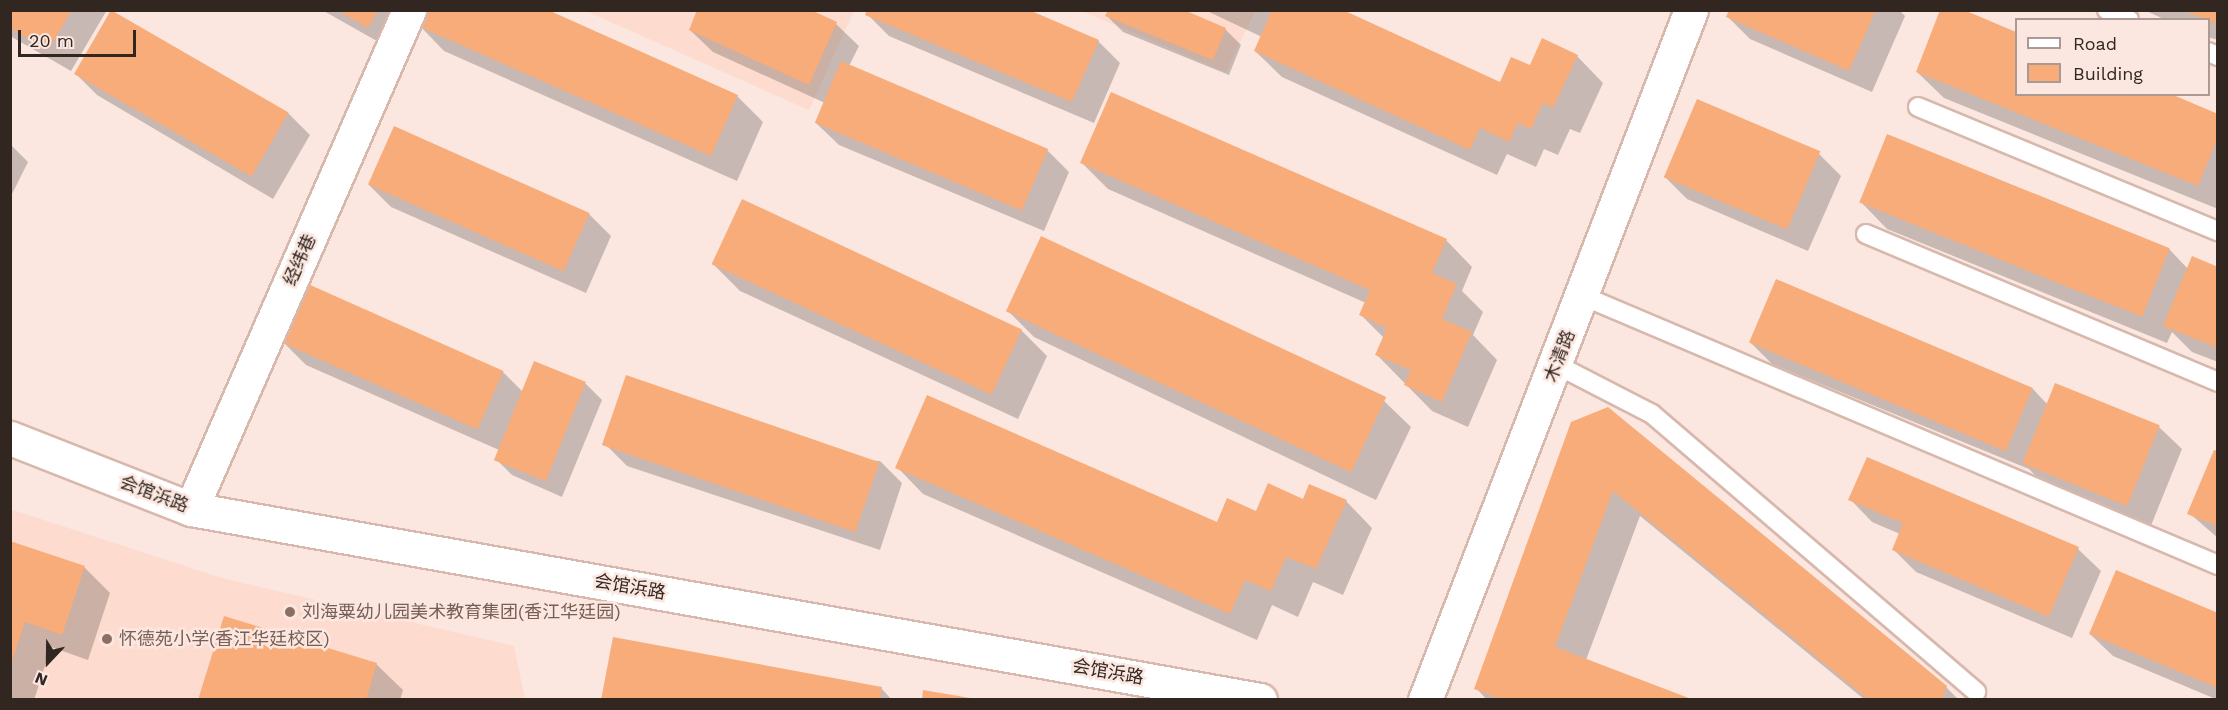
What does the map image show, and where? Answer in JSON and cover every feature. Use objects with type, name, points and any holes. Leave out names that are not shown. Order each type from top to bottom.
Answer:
[{"type":"street","name":"经纬巷","points":[[191,508],[409,10]]},
{"type":"street","name":"木清路","points":[[1425,699],[1557,365],[1691,10]]},
{"type":"street","name":"会馆浜路","points":[[10,438],[191,508],[1260,699]]},
{"type":"lane","points":[[2107,10],[2125,18]]},
{"type":"lane","points":[[1918,107],[2217,231]]},
{"type":"lane","points":[[1866,234],[2217,382]]},
{"type":"lane","points":[[1583,296],[2217,566]]},
{"type":"lane","points":[[1557,365],[1652,414],[1976,692]]},
{"type":"shaded area","points":[[586,11],[854,11],[809,110]]},
{"type":"shaded area","points":[[1082,11],[1255,11],[1226,72]]},
{"type":"shaded area","points":[[10,509],[222,578],[514,646],[525,699],[11,699]]},
{"type":"building","points":[[10,10],[72,10],[48,50],[10,28]]},
{"type":"building","points":[[111,10],[289,112],[252,177],[74,74]]},
{"type":"building","points":[[337,10],[378,10],[368,28]]},
{"type":"building","points":[[423,10],[548,10],[738,95],[711,156],[416,25]]},
{"type":"building","points":[[697,10],[811,10],[837,22],[809,85],[689,30]]},
{"type":"building","points":[[867,10],[1029,10],[1099,40],[1072,102],[865,15]]},
{"type":"building","points":[[1108,10],[1184,10],[1226,28],[1213,60],[1105,16]]},
{"type":"building","points":[[1272,10],[1343,10],[1500,82],[1511,57],[1530,65],[1542,38],[1578,55],[1553,108],[1543,103],[1531,129],[1518,123],[1509,142],[1480,128],[1470,150],[1254,51]]},
{"type":"building","points":[[1729,10],[1876,10],[1849,71],[1726,17]]},
{"type":"building","points":[[1940,10],[1964,10],[2015,32],[2015,96],[2176,96],[2218,114],[2218,137],[2198,186],[1916,72]]},
{"type":"building","points":[[2181,10],[2218,10],[2218,25],[2210,21],[2210,18],[2203,18]]},
{"type":"building","points":[[841,61],[1048,149],[1022,211],[815,123]]},
{"type":"building","points":[[1111,92],[1447,239],[1432,273],[1457,284],[1442,319],[1472,332],[1442,402],[1404,385],[1411,370],[1375,355],[1387,328],[1359,315],[1370,290],[1080,163]]},
{"type":"building","points":[[1697,99],[1820,151],[1787,230],[1664,177]]},
{"type":"building","points":[[394,126],[589,213],[563,272],[368,184]]},
{"type":"building","points":[[1887,134],[2170,248],[2142,317],[1859,203]]},
{"type":"building","points":[[742,199],[1022,330],[992,395],[712,264]]},
{"type":"building","points":[[1041,236],[1386,397],[1351,472],[1006,311]]},
{"type":"building","points":[[2192,256],[2218,267],[2218,348],[2163,326]]},
{"type":"building","points":[[1776,279],[2033,388],[2006,452],[1749,343]]},
{"type":"building","points":[[308,284],[503,371],[477,430],[282,342]]},
{"type":"building","points":[[534,361],[586,382],[546,481],[494,460]]},
{"type":"building","points":[[626,375],[879,462],[855,532],[602,445]]},
{"type":"building","points":[[2055,383],[2160,425],[2127,506],[2022,464]]},
{"type":"building","points":[[927,395],[1217,522],[1227,498],[1256,511],[1268,483],[1303,499],[1309,484],[1347,500],[1316,569],[1286,557],[1271,591],[1245,580],[1230,614],[895,468]]},
{"type":"building","points":[[1608,407],[1947,686],[1942,700],[1869,700],[1613,491],[1555,647],[1694,700],[1503,700],[1474,689],[1571,422]]},
{"type":"building","points":[[2214,450],[2218,451],[2218,526],[2187,514]]},
{"type":"building","points":[[1867,457],[2079,547],[2049,617],[1892,550],[1903,523],[1848,500]]},
{"type":"building","points":[[10,541],[85,566],[62,635],[25,622],[11,664]]},
{"type":"building","points":[[2116,570],[2218,613],[2218,688],[2089,634]]},
{"type":"building","points":[[224,616],[377,663],[366,700],[198,700]]},
{"type":"building","points":[[613,637],[882,687],[880,700],[601,700]]},
{"type":"building","points":[[923,690],[970,698],[970,700],[922,700]]},
{"type":"place","name":"刘海粟幼儿园美术教育集团(香江华廷园)","points":[[290,612]]},
{"type":"place","name":"怀德苑小学(香江华廷校区)","points":[[107,639]]}]
